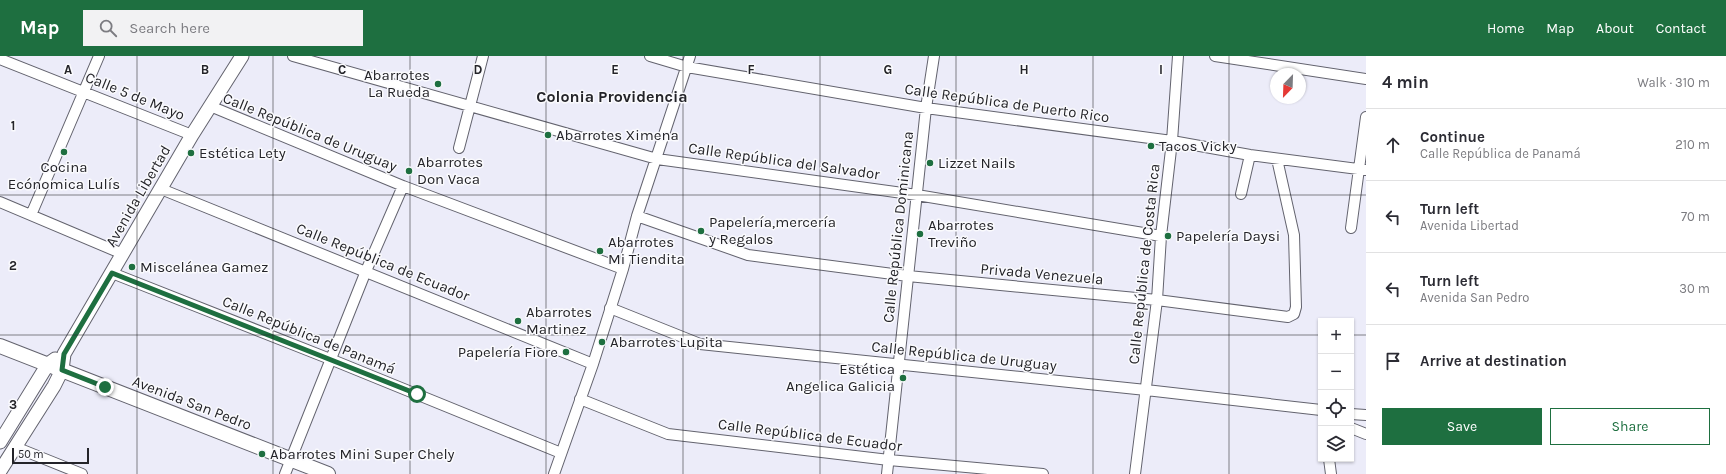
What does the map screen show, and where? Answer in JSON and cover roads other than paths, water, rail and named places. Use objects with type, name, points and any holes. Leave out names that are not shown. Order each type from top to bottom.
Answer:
[{"type":"main road","name":"Avenida San Pedro","points":[[0,346],[60,373],[303,474]]},
{"type":"main road","name":"Avenida San Pedro","points":[[0,353],[46,367]]},
{"type":"main road","name":"Avenida San Pedro","points":[[287,467],[328,474]]},
{"type":"street","points":[[31,215],[85,92],[99,56]]},
{"type":"street","name":"Avenida Libertad","points":[[0,471],[60,373],[64,354],[162,189],[192,135],[242,56]]},
{"type":"street","name":"Calle República del Salvador","points":[[293,56],[471,105],[657,159],[917,195],[1161,236]]},
{"type":"street","points":[[459,148],[483,56]]},
{"type":"street","name":"Calle República de Puerto Rico","points":[[650,56],[687,67],[926,108],[1172,141],[1277,159],[1363,169]]},
{"type":"street","points":[[554,474],[593,364],[623,269],[637,216],[690,56]]},
{"type":"street","name":"Calle República Dominicana","points":[[887,474],[926,108],[934,56]]},
{"type":"street","name":"Calle República de Costa Rica","points":[[1135,474],[1157,300],[1161,236],[1172,141],[1178,56]]},
{"type":"street","points":[[1216,56],[1366,79]]},
{"type":"street","name":"Calle 5 de Mayo","points":[[0,59],[192,135]]},
{"type":"street","name":"Calle República de Uruguay","points":[[210,106],[403,186],[623,269]]},
{"type":"street","points":[[1350,228],[1363,169],[1366,117]]},
{"type":"street","points":[[1241,194],[1250,155]]},
{"type":"street","name":"Privada Venezuela","points":[[637,216],[748,255],[908,276],[1157,300],[1288,317],[1294,314],[1296,307],[1294,235],[1277,159]]},
{"type":"street","points":[[287,467],[366,271],[403,186]]},
{"type":"street","name":"Calle República de Ecuador","points":[[162,189],[593,364]]},
{"type":"street","points":[[0,202],[123,254]]},
{"type":"street","name":"Calle República de Panamá","points":[[112,273],[330,359],[561,453]]},
{"type":"street","name":"Calle República de Uruguay","points":[[610,308],[700,344],[1146,390],[1318,410]]},
{"type":"street","name":"Avenida Libertad","points":[[0,442],[46,367],[64,354]]},
{"type":"street","name":"Calle República de Ecuador","points":[[580,398],[668,434],[888,460],[1043,474]]},
{"type":"street","points":[[1354,414],[1366,415]]},
{"type":"street","points":[[1354,429],[1366,434]]},
{"type":"street","points":[[15,447],[82,474]]},
{"type":"street","points":[[1330,462],[1331,474]]},
{"type":"place","name":"Abarrotes La Rueda","points":[[438,84]]},
{"type":"place","name":"Abarrotes Ximena","points":[[548,135]]},
{"type":"place","name":"Tacos Vicky","points":[[1151,146]]},
{"type":"place","name":"Cocina Ecónomica Lulís","points":[[64,152]]},
{"type":"place","name":"Estética Lety","points":[[191,153]]},
{"type":"place","name":"Lizzet Nails","points":[[930,163]]},
{"type":"place","name":"Abarrotes Don Vaca","points":[[409,171]]},
{"type":"place","name":"Papelería,mercería y Regalos","points":[[701,231]]},
{"type":"place","name":"Abarrotes Treviño","points":[[920,234]]},
{"type":"place","name":"Papelería Daysi","points":[[1168,236]]},
{"type":"place","name":"Abarrotes Mi Tiendita","points":[[600,251]]},
{"type":"place","name":"Miscelánea Gamez","points":[[132,267]]},
{"type":"place","name":"Abarrotes Martinez","points":[[518,321]]},
{"type":"place","name":"Abarrotes Lupita","points":[[602,342]]},
{"type":"place","name":"Papelería Fiore","points":[[566,352]]},
{"type":"place","name":"Estética Angelica Galicia","points":[[903,378]]},
{"type":"place","name":"Abarrotes Mini Super Chely","points":[[262,454]]},
{"type":"district","name":"Colonia Providencia","points":[[612,96]]}]
